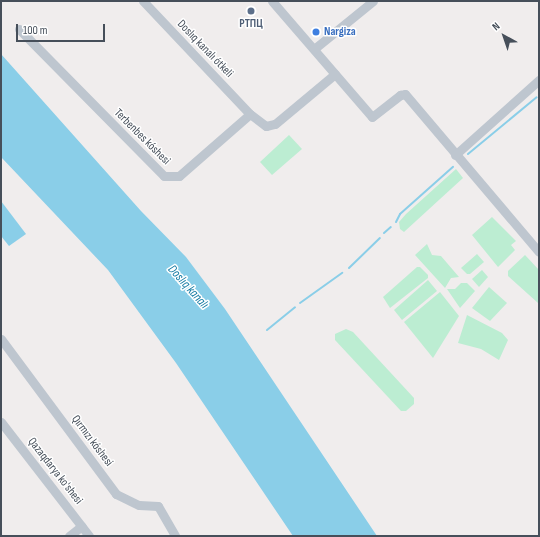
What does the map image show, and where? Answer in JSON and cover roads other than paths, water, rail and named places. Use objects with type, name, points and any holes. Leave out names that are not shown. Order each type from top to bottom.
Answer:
[{"type":"street","name":"Doslıq kanalı ótkeli","points":[[143,1],[250,114]]},
{"type":"street","points":[[272,1],[372,117],[398,96],[405,94],[454,155],[539,252]]},
{"type":"street","points":[[314,49],[373,1]]},
{"type":"street","name":"Terbenbes kóshesi","points":[[19,29],[164,176],[179,176],[250,114]]},
{"type":"street","points":[[250,114],[266,126],[275,124],[335,74]]},
{"type":"street","points":[[454,155],[539,80]]},
{"type":"street","name":"Qırmızı kóshesi","points":[[1,339],[116,494],[139,505],[158,506],[175,536]]},
{"type":"street","name":"Qazaqdarya ko'shesi","points":[[1,422],[89,536]]},
{"type":"street","points":[[69,536],[82,526]]},
{"type":"water","name":"Doslıq kanalı","points":[[1,54],[141,211],[186,257],[225,309],[377,536],[293,536],[176,363],[108,270],[1,157]]},
{"type":"water","points":[[1,201],[26,234],[9,246],[1,236]]},
{"type":"waterway","points":[[468,154],[537,97]]},
{"type":"waterway","points":[[396,222],[400,214],[453,167]]},
{"type":"waterway","points":[[384,233],[391,227]]},
{"type":"waterway","points":[[349,268],[380,238]]},
{"type":"waterway","points":[[300,303],[342,273]]},
{"type":"waterway","points":[[267,330],[295,307]]},
{"type":"place","name":"РТПЦ","points":[[251,11]]},
{"type":"place","name":"Nargiza","points":[[316,32]]}]
